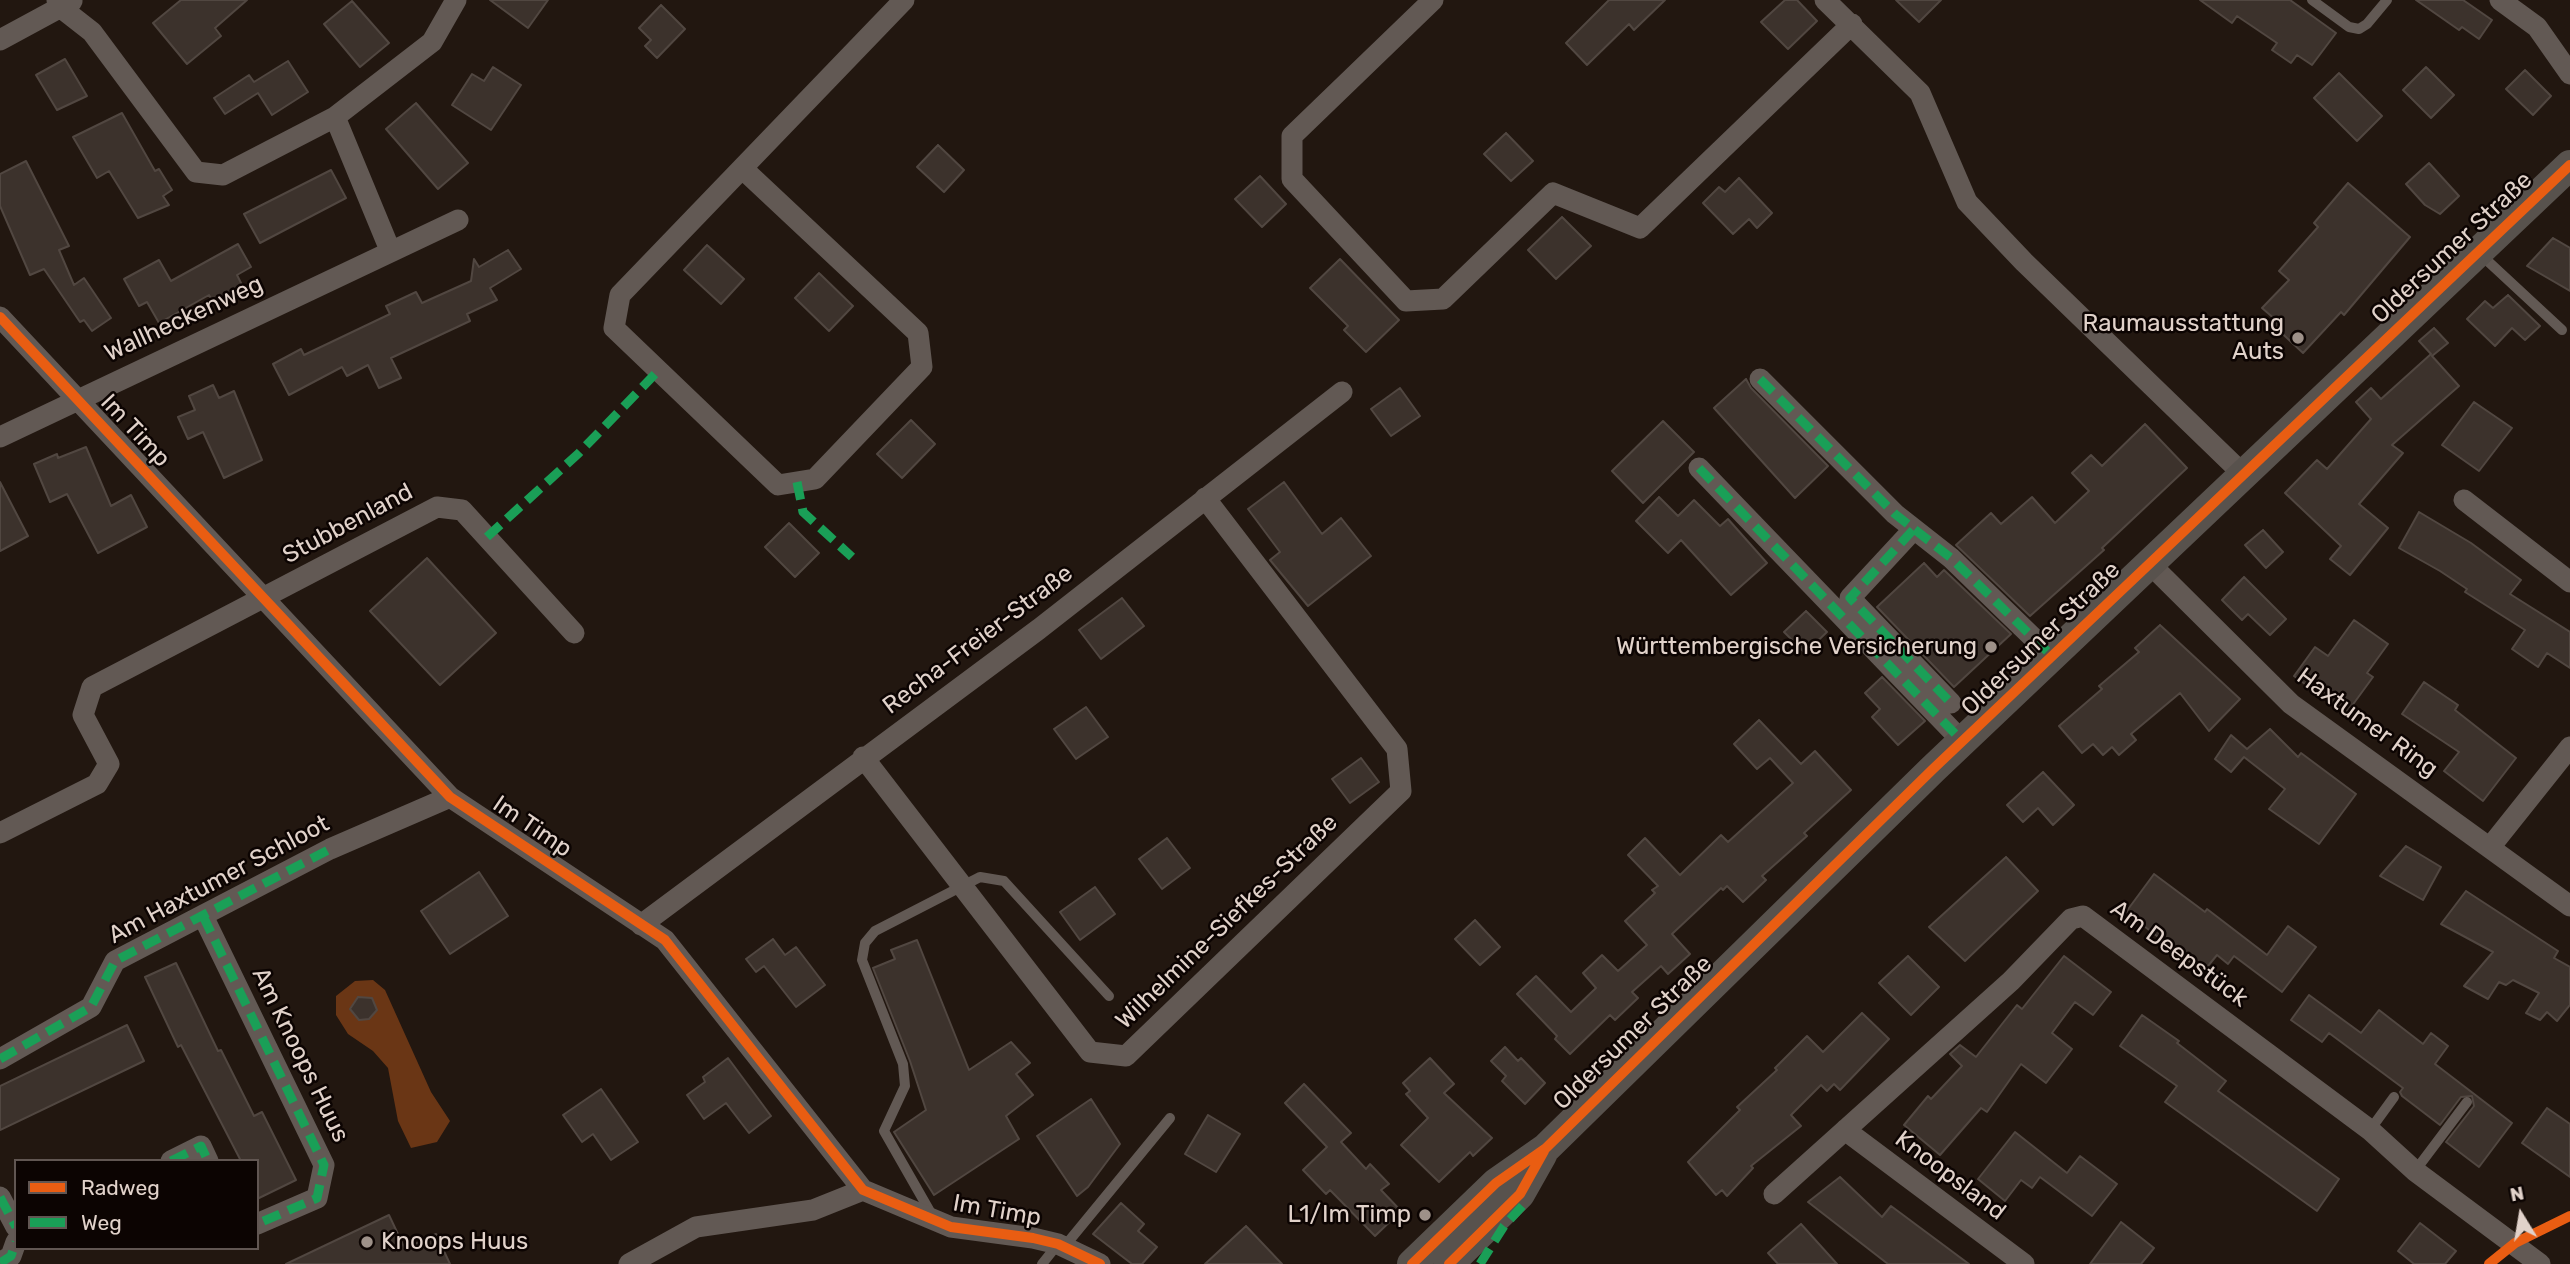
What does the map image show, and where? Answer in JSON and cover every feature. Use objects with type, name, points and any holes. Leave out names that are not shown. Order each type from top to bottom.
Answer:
[{"type":"main road","name":"Oldersumer Straße","points":[[1412,1264],[1496,1183],[1546,1148],[1963,742],[2570,165]]},
{"type":"main road","name":"Oldersumer Straße","points":[[1449,1264],[1520,1194],[1546,1148]]},
{"type":"street","points":[[0,40],[64,2],[92,32],[196,172],[223,175],[335,117],[432,42],[456,0]]},
{"type":"street","points":[[743,169],[918,333],[922,367],[815,479],[778,485],[614,328],[620,295],[904,0]]},
{"type":"street","points":[[1433,0],[1292,136],[1292,179],[1406,301],[1443,299],[1553,193],[1640,229],[1852,24]]},
{"type":"street","points":[[1825,0],[1920,93],[1968,202],[2024,262],[2244,475]]},
{"type":"street","points":[[2500,0],[2537,27],[2570,74]]},
{"type":"street","points":[[335,117],[390,250]]},
{"type":"street","name":"Wallheckenweg","points":[[0,437],[76,398],[458,220]]},
{"type":"street","name":"Im Timp","points":[[0,317],[450,797],[665,940],[863,1190],[951,1227],[1061,1246],[1100,1264]]},
{"type":"street","points":[[1760,379],[1913,530],[1951,558],[2053,657]]},
{"type":"street","name":"Recha-Freier-Straße","points":[[641,925],[863,757],[1040,629],[1342,392]]},
{"type":"street","points":[[1699,468],[1963,742]]},
{"type":"street","name":"Wilhelmine-Siefkes-Straße","points":[[863,757],[1090,1052],[1126,1056],[1401,791],[1396,749],[1205,498]]},
{"type":"street","points":[[2464,499],[2570,582]]},
{"type":"street","name":"Stubbenland","points":[[0,833],[97,784],[109,764],[83,715],[92,687],[437,507],[462,510],[574,633]]},
{"type":"street","points":[[1913,530],[1850,598],[1951,703]]},
{"type":"street","name":"Haxtumer Ring","points":[[2150,564],[2291,704],[2491,846],[2570,906]]},
{"type":"street","points":[[2491,846],[2570,747]]},
{"type":"street","name":"Am Haxtumer Schloot","points":[[0,1059],[91,1007],[115,961],[330,849],[450,797]]},
{"type":"street","name":"Am Knoops Huus","points":[[203,916],[324,1165],[317,1198],[259,1223]]},
{"type":"street","name":"Am Deepstück","points":[[1774,1194],[2011,981],[2071,919],[2083,916],[2371,1130],[2415,1171],[2540,1264]]},
{"type":"street","name":"Knoopsland","points":[[1845,1130],[2024,1264]]},
{"type":"street","points":[[175,1159],[201,1146],[207,1159]]},
{"type":"street","points":[[629,1264],[696,1227],[813,1210],[863,1190]]},
{"type":"street","points":[[0,1197],[14,1223]]},
{"type":"street","points":[[0,1263],[12,1256],[14,1249]]},
{"type":"lane","points":[[2312,0],[2349,27],[2359,29],[2368,24],[2387,0]]},
{"type":"lane","points":[[2479,253],[2562,330]]},
{"type":"lane","points":[[935,1220],[907,1177],[884,1132],[905,1086],[903,1064],[862,960],[865,943],[875,931],[980,877],[1004,881],[1109,996]]},
{"type":"lane","points":[[2371,1130],[2394,1097]]},
{"type":"lane","points":[[2415,1171],[2467,1102]]},
{"type":"lane","points":[[1042,1264],[1061,1246],[1170,1118]]},
{"type":"shaded area","points":[[373,980],[385,990],[431,1092],[450,1121],[437,1142],[411,1148],[398,1121],[388,1068],[373,1051],[348,1034],[336,1015],[336,996],[355,981]]},
{"type":"building","points":[[181,0],[247,0],[215,28],[221,36],[187,64],[153,23]]},
{"type":"building","points":[[490,0],[548,0],[528,28]]},
{"type":"building","points":[[1609,0],[1665,0],[1634,30],[1629,24],[1587,65],[1566,43]]},
{"type":"building","points":[[1785,0],[1797,0],[1817,21],[1788,49],[1761,22]]},
{"type":"building","points":[[1896,0],[1941,0],[1919,22]]},
{"type":"building","points":[[2200,0],[2290,0],[2336,33],[2312,65],[2297,55],[2291,63],[2272,50],[2277,43],[2237,16],[2232,23]]},
{"type":"building","points":[[2416,0],[2463,0],[2492,20],[2479,39],[2462,27],[2459,30]]},
{"type":"building","points":[[352,1],[389,43],[360,67],[324,24]]},
{"type":"building","points":[[661,5],[685,29],[657,58],[645,46],[651,40],[639,28]]},
{"type":"building","points":[[65,59],[87,96],[57,110],[36,75]]},
{"type":"building","points":[[288,61],[308,92],[272,115],[258,93],[225,114],[214,98],[249,75],[254,82]]},
{"type":"building","points":[[493,67],[521,85],[491,130],[452,105],[472,74],[484,81]]},
{"type":"building","points":[[2426,67],[2454,95],[2431,118],[2403,90]]},
{"type":"building","points":[[2525,70],[2551,96],[2533,115],[2506,89]]},
{"type":"building","points":[[2339,73],[2382,116],[2357,141],[2314,98]]},
{"type":"building","points":[[416,103],[468,163],[438,189],[386,129]]},
{"type":"building","points":[[122,113],[155,171],[159,169],[172,190],[163,196],[169,205],[138,218],[109,171],[97,178],[73,137]]},
{"type":"building","points":[[1506,133],[1533,161],[1511,181],[1484,154]]},
{"type":"building","points":[[938,145],[964,170],[944,192],[917,167]]},
{"type":"building","points":[[26,161],[69,246],[59,250],[74,285],[84,278],[111,318],[92,331],[84,320],[80,322],[44,269],[30,275],[0,206],[0,174]]},
{"type":"building","points":[[2429,163],[2459,196],[2440,214],[2425,205],[2406,184]]},
{"type":"building","points":[[331,170],[346,198],[260,243],[244,214]]},
{"type":"building","points":[[1260,176],[1286,204],[1262,227],[1235,199]]},
{"type":"building","points":[[1739,178],[1772,213],[1757,228],[1749,219],[1733,234],[1703,203],[1719,187],[1725,192]]},
{"type":"building","points":[[2348,183],[2410,237],[2344,315],[2341,312],[2303,353],[2273,325],[2277,321],[2262,308],[2289,280],[2279,271],[2318,227],[2314,223]]},
{"type":"building","points":[[1562,217],[1591,246],[1556,279],[1528,250]]},
{"type":"building","points":[[2553,238],[2570,248],[2570,291],[2527,266]]},
{"type":"building","points":[[238,244],[251,267],[237,275],[245,291],[216,307],[209,295],[159,323],[147,302],[139,306],[124,279],[159,260],[171,281]]},
{"type":"building","points":[[707,245],[744,279],[721,304],[684,270]]},
{"type":"building","points":[[508,250],[521,269],[490,288],[497,300],[467,314],[470,321],[391,358],[401,378],[379,388],[368,365],[347,376],[342,367],[289,395],[273,364],[301,349],[304,355],[390,314],[386,306],[416,292],[422,303],[471,281],[474,259],[479,267]]},
{"type":"building","points":[[1340,259],[1399,320],[1366,352],[1344,330],[1348,326],[1310,288]]},
{"type":"building","points":[[819,273],[853,306],[829,331],[795,298]]},
{"type":"building","points":[[2508,295],[2540,326],[2525,340],[2512,328],[2495,346],[2467,319],[2485,301],[2493,308]]},
{"type":"building","points":[[2434,328],[2448,343],[2432,356],[2459,386],[2392,445],[2403,453],[2359,504],[2388,528],[2350,575],[2330,559],[2341,546],[2285,493],[2317,460],[2327,469],[2371,419],[2356,402],[2371,388],[2381,399],[2431,354],[2419,341]]},
{"type":"building","points":[[1746,379],[1751,388],[1828,466],[1795,498],[1714,408]]},
{"type":"building","points":[[213,385],[219,398],[234,391],[262,460],[224,478],[203,432],[188,439],[178,417],[195,410],[189,396]]},
{"type":"building","points":[[1400,388],[1420,416],[1391,436],[1371,409]]},
{"type":"building","points":[[2474,402],[2512,428],[2479,471],[2442,445]]},
{"type":"building","points":[[911,420],[935,444],[902,478],[877,454]]},
{"type":"building","points":[[1663,421],[1694,452],[1643,503],[1612,471]]},
{"type":"building","points":[[2145,424],[2187,468],[2102,548],[2104,550],[2030,616],[1956,545],[1991,513],[2001,524],[2032,497],[2055,523],[2089,491],[2072,473],[2091,455],[2102,466]]},
{"type":"building","points":[[86,447],[111,506],[131,495],[147,527],[98,553],[67,494],[50,502],[34,464],[57,454],[58,458]]},
{"type":"building","points":[[0,482],[28,536],[0,551]]},
{"type":"building","points":[[1284,482],[1322,534],[1341,518],[1371,556],[1308,606],[1270,560],[1280,552],[1248,509]]},
{"type":"building","points":[[1659,497],[1678,516],[1694,500],[1720,526],[1728,519],[1767,563],[1731,595],[1681,540],[1668,553],[1636,521]]},
{"type":"building","points":[[2419,512],[2471,543],[2521,580],[2510,594],[2570,632],[2570,668],[2547,653],[2538,667],[2512,649],[2525,630],[2465,592],[2467,589],[2440,571],[2399,548]]},
{"type":"building","points":[[789,523],[819,553],[795,577],[765,547]]},
{"type":"building","points":[[2263,530],[2283,552],[2266,568],[2245,545]]},
{"type":"building","points":[[427,558],[496,633],[440,685],[370,611]]},
{"type":"building","points":[[1924,563],[1937,577],[1944,570],[2011,634],[1954,687],[1877,607]]},
{"type":"building","points":[[2244,577],[2286,619],[2270,635],[2248,614],[2242,620],[2222,600]]},
{"type":"building","points":[[1122,598],[1144,626],[1101,659],[1079,630]]},
{"type":"building","points":[[1806,611],[1827,632],[1805,653],[1784,632]]},
{"type":"building","points":[[2354,620],[2388,644],[2367,673],[2373,677],[2346,714],[2294,676],[2315,647],[2328,656]]},
{"type":"building","points":[[2160,625],[2240,699],[2209,731],[2180,693],[2131,734],[2136,740],[2119,755],[2112,747],[2103,755],[2093,744],[2082,753],[2059,726],[2102,689],[2099,686],[2139,652],[2135,648]]},
{"type":"building","points":[[1882,677],[1925,721],[1898,745],[1872,717],[1880,709],[1865,693]]},
{"type":"building","points":[[2424,682],[2458,705],[2455,710],[2516,758],[2483,801],[2444,771],[2459,752],[2402,714]]},
{"type":"building","points":[[1086,707],[1108,737],[1076,759],[1054,729]]},
{"type":"building","points":[[1759,720],[1801,764],[1815,751],[1851,790],[1804,833],[1807,836],[1762,876],[1766,880],[1743,902],[1727,886],[1723,890],[1721,888],[1672,934],[1690,954],[1668,974],[1661,966],[1632,992],[1638,998],[1615,1020],[1610,1015],[1570,1054],[1555,1039],[1557,1036],[1517,994],[1536,976],[1571,1012],[1596,988],[1583,973],[1602,955],[1618,971],[1647,945],[1625,921],[1655,893],[1652,890],[1658,886],[1628,855],[1645,838],[1680,875],[1721,835],[1728,842],[1793,783],[1770,758],[1757,769],[1734,744]]},
{"type":"building","points":[[2270,729],[2298,757],[2301,753],[2356,794],[2319,844],[2269,809],[2285,789],[2244,757],[2231,772],[2215,759],[2231,735],[2247,749]]},
{"type":"building","points":[[1361,758],[1379,782],[1350,803],[1332,779]]},
{"type":"building","points":[[2043,772],[2074,805],[2053,825],[2038,808],[2023,822],[2007,805]]},
{"type":"building","points":[[1167,838],[1190,868],[1162,889],[1139,859]]},
{"type":"building","points":[[2406,846],[2441,867],[2423,900],[2380,876]]},
{"type":"building","points":[[2006,857],[2038,891],[1965,961],[1929,927]]},
{"type":"building","points":[[479,872],[508,916],[450,954],[421,911]]},
{"type":"building","points":[[2154,874],[2205,912],[2207,909],[2267,955],[2288,926],[2316,947],[2282,992],[2234,956],[2228,964],[2217,955],[2203,972],[2126,912]]},
{"type":"building","points":[[1095,887],[1115,914],[1080,940],[1060,912]]},
{"type":"building","points":[[2466,891],[2558,951],[2554,958],[2570,967],[2570,1005],[2557,1021],[2547,1012],[2540,1020],[2526,1013],[2539,993],[2513,980],[2506,985],[2499,982],[2488,999],[2464,986],[2493,952],[2441,924]]},
{"type":"building","points":[[1475,920],[1500,947],[1480,965],[1455,939]]},
{"type":"building","points":[[773,939],[785,955],[796,947],[825,985],[796,1007],[764,966],[756,972],[746,959]]},
{"type":"building","points":[[917,940],[969,1070],[1011,1042],[1030,1063],[1016,1074],[1033,1095],[1006,1116],[1019,1139],[934,1195],[894,1132],[926,1110],[910,1061],[873,968],[895,959],[891,950]]},
{"type":"building","points":[[1908,956],[1939,987],[1911,1015],[1879,983]]},
{"type":"building","points":[[2064,956],[2111,992],[2093,1015],[2075,1002],[2052,1033],[2072,1049],[2046,1083],[2021,1064],[1987,1112],[1981,1108],[1940,1155],[1904,1125],[1928,1096],[1931,1099],[1962,1066],[1950,1054],[1960,1045],[1976,1057],[2017,1005],[2022,1009]]},
{"type":"building","points":[[176,963],[218,1051],[221,1050],[254,1116],[262,1112],[296,1180],[259,1198],[259,1159],[240,1159],[181,1045],[178,1047],[145,977]]},
{"type":"building","points":[[2309,995],[2361,1033],[2379,1010],[2423,1044],[2431,1033],[2448,1046],[2435,1064],[2512,1123],[2479,1167],[2446,1142],[2474,1106],[2472,1096],[2461,1097],[2440,1125],[2402,1096],[2400,1092],[2403,1088],[2329,1033],[2322,1042],[2291,1020]]},
{"type":"building","points":[[358,997],[372,998],[377,1010],[369,1019],[359,1020],[350,1009]]},
{"type":"building","points":[[1862,1013],[1889,1039],[1840,1090],[1834,1084],[1827,1091],[1821,1085],[1791,1115],[1801,1126],[1751,1166],[1753,1168],[1727,1196],[1722,1190],[1716,1195],[1688,1162],[1740,1110],[1737,1107],[1777,1070],[1775,1068],[1807,1036],[1823,1052]]},
{"type":"building","points":[[2142,1015],[2179,1041],[2177,1043],[2226,1081],[2218,1091],[2339,1179],[2317,1211],[2165,1102],[2177,1086],[2120,1046]]},
{"type":"building","points":[[127,1025],[144,1061],[0,1130],[0,1086]]},
{"type":"building","points":[[1505,1047],[1518,1061],[1521,1058],[1545,1083],[1525,1104],[1502,1081],[1506,1076],[1491,1061]]},
{"type":"building","points":[[728,1058],[771,1116],[749,1133],[726,1103],[704,1119],[687,1095],[705,1082],[703,1077]]},
{"type":"building","points":[[1430,1058],[1454,1084],[1444,1093],[1492,1138],[1473,1156],[1470,1152],[1439,1182],[1401,1145],[1428,1118],[1406,1094],[1410,1091],[1403,1083]]},
{"type":"building","points":[[1304,1084],[1351,1133],[1341,1142],[1366,1169],[1370,1164],[1389,1184],[1381,1190],[1401,1211],[1375,1236],[1330,1190],[1326,1194],[1303,1170],[1327,1147],[1285,1103]]},
{"type":"building","points":[[601,1089],[638,1142],[611,1160],[593,1134],[582,1142],[563,1115]]},
{"type":"building","points":[[1091,1099],[1120,1144],[1088,1187],[1077,1196],[1037,1136]]},
{"type":"building","points":[[2547,1108],[2570,1124],[2570,1177],[2522,1143]]},
{"type":"building","points":[[1208,1115],[1240,1134],[1216,1172],[1185,1154]]},
{"type":"building","points":[[2015,1132],[2067,1173],[2080,1156],[2117,1184],[2092,1216],[2040,1177],[2032,1188],[2021,1180],[2005,1201],[1978,1179]]},
{"type":"building","points":[[1840,1177],[1882,1217],[1891,1206],[1969,1264],[1888,1264],[1808,1202]]},
{"type":"building","points":[[1121,1203],[1144,1224],[1138,1231],[1157,1247],[1142,1264],[1132,1264],[1093,1234]]},
{"type":"building","name":"Knoops Huus","points":[[389,1215],[405,1249],[436,1234],[450,1264],[286,1264]]},
{"type":"building","points":[[2121,1222],[2154,1248],[2141,1264],[2090,1264]]},
{"type":"building","points":[[2420,1223],[2456,1251],[2445,1264],[2414,1264],[2398,1251]]},
{"type":"building","points":[[1801,1224],[1837,1264],[1778,1264],[1768,1253]]},
{"type":"building","points":[[1246,1226],[1282,1264],[1205,1264]]},
{"type":"marked path","points":[[487,537],[579,453],[658,371]]},
{"type":"marked path","points":[[1760,379],[1895,514],[1951,558],[2053,657]]},
{"type":"marked path","points":[[1699,468],[1963,742]]},
{"type":"marked path","points":[[797,482],[803,512],[852,557]]},
{"type":"marked path","points":[[1913,530],[1850,598],[1951,703]]},
{"type":"marked path","points":[[0,1059],[91,1007],[115,961],[330,849]]},
{"type":"marked path","points":[[203,916],[324,1165],[317,1198],[259,1223]]},
{"type":"marked path","points":[[175,1159],[201,1146],[207,1159]]},
{"type":"marked path","points":[[0,1197],[14,1223]]},
{"type":"marked path","points":[[1480,1264],[1504,1226],[1526,1202]]},
{"type":"marked path","points":[[0,1263],[11,1256],[14,1248]]},
{"type":"cycle path","points":[[1412,1264],[1496,1183],[1546,1148],[1933,769],[2570,165]]},
{"type":"cycle path","points":[[0,317],[450,797],[665,940],[863,1190],[951,1227],[1058,1244],[1100,1264]]},
{"type":"cycle path","points":[[1449,1264],[1520,1194],[1544,1151]]},
{"type":"cycle path","points":[[2489,1264],[2515,1243],[2570,1216]]},
{"type":"place","name":"Raumausstattung Auts","points":[[2298,338]]},
{"type":"place","name":"Württembergische Versicherung","points":[[1991,647]]},
{"type":"place","name":"L1/Im Timp","points":[[1425,1215]]},
{"type":"place","name":"Knoops Huus","points":[[367,1242]]}]
